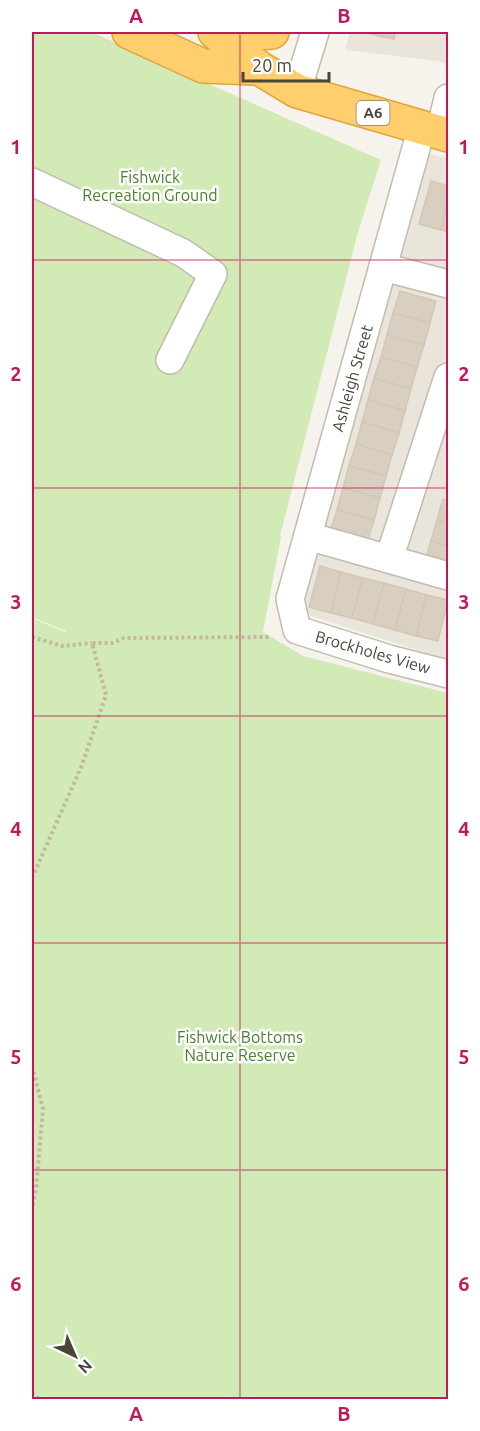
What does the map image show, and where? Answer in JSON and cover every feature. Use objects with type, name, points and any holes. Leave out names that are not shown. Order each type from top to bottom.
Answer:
[{"type":"highway","name":"A6","points":[[129,32],[203,66],[259,68]]},
{"type":"highway","name":"A6","points":[[215,32],[259,68],[297,91],[437,132]]},
{"type":"highway","points":[[215,32],[272,32]]},
{"type":"street","points":[[297,91],[315,32]]},
{"type":"street","name":"Ashleigh Street","points":[[285,633],[290,599],[383,267],[437,132],[448,98]]},
{"type":"street","points":[[32,182],[183,254],[213,274],[170,360]]},
{"type":"street","points":[[383,267],[448,284]]},
{"type":"street","points":[[389,559],[448,377]]},
{"type":"street","points":[[308,536],[448,576]]},
{"type":"street","name":"Brockholes View","points":[[285,633],[448,674]]},
{"type":"path","points":[[32,637],[62,646],[113,643],[124,638],[285,633]]},
{"type":"path","points":[[32,878],[82,765],[106,695],[92,643]]},
{"type":"path","points":[[32,1066],[43,1109],[36,1189],[32,1208]]},
{"type":"path","points":[[32,1393],[40,1400]]},
{"type":"shaded area","points":[[350,32],[448,32],[448,65],[438,61],[345,50]]},
{"type":"shaded area","points":[[428,153],[448,159],[448,660],[299,612]]},
{"type":"green space","name":"Fishwick Bottoms Nature Reserve","points":[[32,32],[91,32],[381,160],[358,232],[280,536],[263,632],[303,656],[448,693],[448,1399],[32,1399],[32,618],[66,631],[32,617]]},
{"type":"building","points":[[371,32],[396,32],[394,39],[370,34]]},
{"type":"building","points":[[431,181],[448,186],[448,203],[441,230],[419,224]]},
{"type":"building","points":[[448,203],[448,232],[441,230]]},
{"type":"building","points":[[400,291],[436,301],[430,323],[393,313]]},
{"type":"building","points":[[393,313],[430,323],[424,345],[387,335]]},
{"type":"building","points":[[387,335],[424,345],[417,367],[381,357]]},
{"type":"building","points":[[381,357],[417,367],[411,389],[374,378]]},
{"type":"building","points":[[374,378],[411,389],[405,411],[368,400]]},
{"type":"building","points":[[368,400],[405,411],[399,433],[362,422]]},
{"type":"building","points":[[362,422],[399,433],[392,455],[356,444]]},
{"type":"building","points":[[356,444],[392,455],[386,476],[349,466]]},
{"type":"building","points":[[349,466],[386,476],[380,498],[343,488]]},
{"type":"building","points":[[343,488],[380,498],[374,520],[337,510]]},
{"type":"building","points":[[443,499],[448,500],[448,523],[437,520]]},
{"type":"building","points":[[337,510],[374,520],[367,542],[330,532]]},
{"type":"building","points":[[437,520],[448,523],[448,546],[431,541]]},
{"type":"building","points":[[431,541],[448,546],[448,569],[425,562]]},
{"type":"building","points":[[320,566],[341,572],[331,613],[309,607]]},
{"type":"building","points":[[341,572],[363,578],[352,618],[331,613]]},
{"type":"building","points":[[363,578],[384,583],[373,624],[352,618]]},
{"type":"building","points":[[384,583],[406,589],[395,630],[373,624]]},
{"type":"building","points":[[406,589],[427,595],[416,636],[395,630]]},
{"type":"building","points":[[427,595],[448,600],[438,641],[416,636]]},
{"type":"park label","name":"Fishwick Recreation Ground","points":[[150,186]]}]
